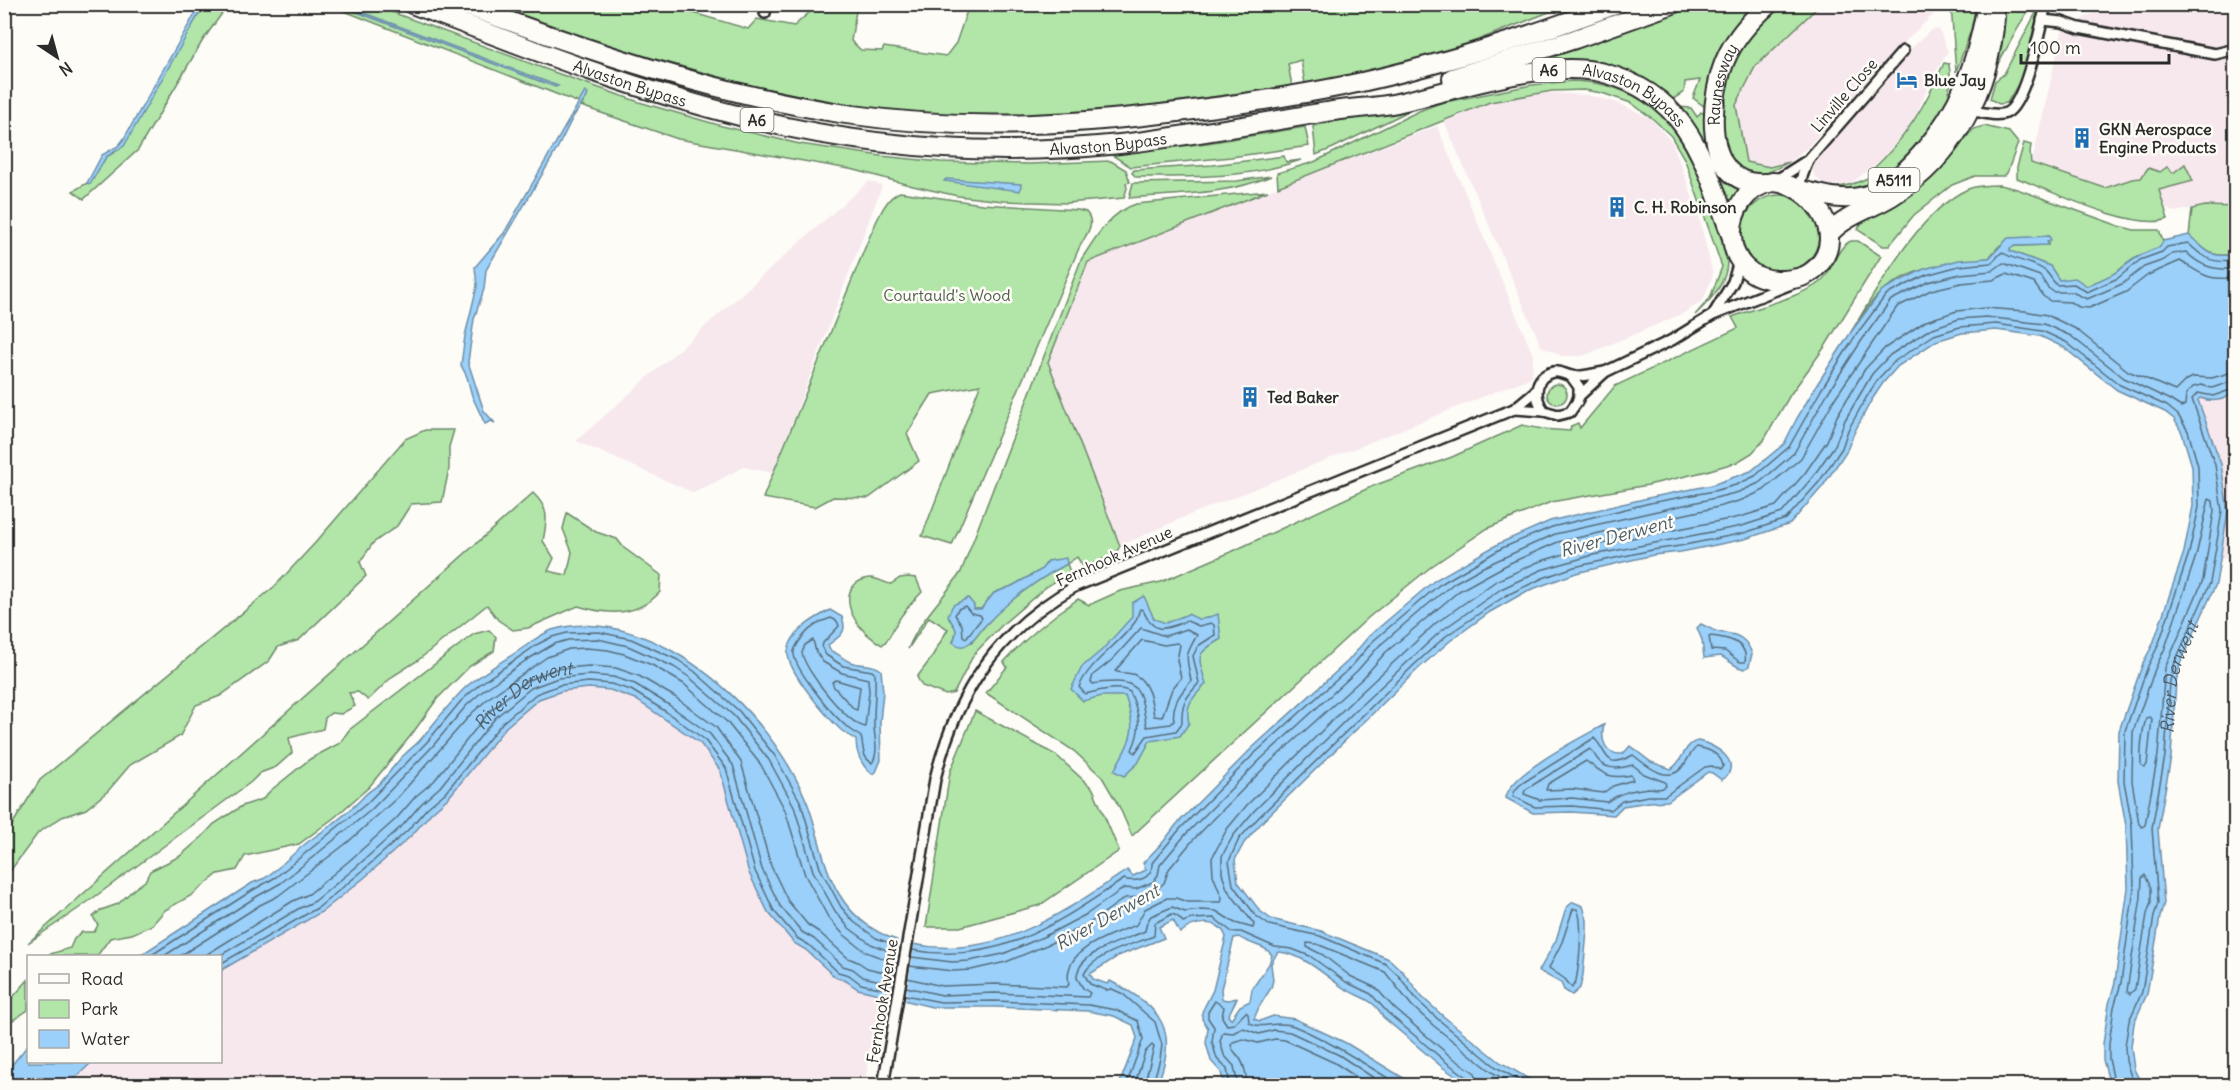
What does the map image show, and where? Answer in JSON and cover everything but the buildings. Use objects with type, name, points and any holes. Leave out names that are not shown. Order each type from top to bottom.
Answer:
[{"type":"highway","name":"Alvaston Bypass","points":[[412,4],[580,67],[663,95],[741,117],[872,141],[953,148],[1064,148],[1180,136],[1341,109],[1390,105],[1456,87],[1535,72],[1563,69],[1603,72],[1646,91],[1669,108],[1684,125],[1703,158],[1731,235]]},
{"type":"highway","name":"Alvaston Bypass","points":[[462,4],[588,48],[671,74],[749,94],[845,114],[940,123],[1007,126],[1065,124],[1178,112],[1344,86],[1452,59],[1497,45]]},
{"type":"highway","name":"A6","points":[[1497,45],[1585,4]]},
{"type":"highway","points":[[1497,45],[1617,4]]},
{"type":"highway","points":[[1341,109],[1564,43],[1673,4]]},
{"type":"highway","name":"Raynesway","points":[[1768,4],[1744,28],[1728,55],[1719,78],[1714,106],[1715,140],[1722,161],[1741,180],[1755,184],[1769,182]]},
{"type":"highway","name":"A5111","points":[[1799,189],[1833,198],[1866,196],[1892,182],[1916,160],[1945,120],[1964,87],[1976,57],[1987,4]]},
{"type":"highway","name":"A5111","points":[[1829,234],[1844,220],[1891,196],[1924,170],[1942,152],[1971,110],[1987,67],[1992,44],[1995,4]]},
{"type":"highway","points":[[1769,182],[1786,183],[1799,189],[1823,215],[1829,234],[1828,246],[1822,261],[1800,278],[1780,280],[1760,278],[1752,274],[1739,260],[1731,235],[1733,221],[1740,205],[1751,191],[1769,182]]},
{"type":"street","points":[[1916,160],[1933,150],[1964,108],[1998,115],[2014,108],[2023,91],[2046,4]]},
{"type":"street","points":[[2042,20],[2062,22],[2079,28],[2216,54],[2235,49]]},
{"type":"street","name":"Linville Close","points":[[1769,182],[1808,160],[1903,51]]},
{"type":"street","name":"Linville Close","points":[[1799,189],[1808,160]]},
{"type":"street","name":"Fernhook Avenue","points":[[1713,315],[1733,282],[1739,260]]},
{"type":"street","name":"Fernhook Avenue","points":[[1514,409],[1563,415],[1574,408],[1579,396],[1605,372],[1672,340],[1713,315],[1788,286],[1800,278]]},
{"type":"street","name":"Fernhook Avenue","points":[[883,1086],[935,779],[949,730],[957,710],[985,663],[1021,624],[1076,586],[1514,409],[1537,390],[1540,380],[1550,373],[1563,372],[1571,376],[1605,372]]},
{"type":"street","points":[[1571,376],[1579,387],[1579,396]]},
{"type":"street","points":[[1537,390],[1539,404],[1544,411]]},
{"type":"shaded area","points":[[1820,5],[1937,5],[1938,10],[1888,58],[1807,148],[1789,162],[1770,167],[1746,162],[1736,105],[1755,67]]},
{"type":"shaded area","points":[[2100,5],[2235,5],[2235,207],[2205,206],[2175,212],[2032,162],[2062,31],[2093,13]]},
{"type":"shaded area","points":[[1939,29],[1948,52],[1933,77],[1913,121],[1887,154],[1869,170],[1851,183],[1825,186],[1814,175],[1812,168],[1824,149],[1909,50],[1931,30]]},
{"type":"shaded area","points":[[1549,93],[1588,95],[1618,103],[1650,118],[1672,142],[1699,217],[1713,275],[1703,301],[1684,313],[1583,356],[1562,356],[1541,346],[1444,121],[1500,99]]},
{"type":"shaded area","points":[[1437,126],[1533,355],[1532,377],[1182,518],[1120,546],[1048,362],[1088,262]]},
{"type":"shaded area","points":[[869,181],[882,186],[773,473],[744,467],[694,493],[576,441]]},
{"type":"shaded area","points":[[2235,393],[2235,556],[2219,560],[2225,537],[2227,502],[2216,447],[2198,400],[2200,398],[2211,402]]},
{"type":"shaded area","points":[[589,688],[620,692],[635,699],[692,737],[704,748],[720,770],[752,880],[766,908],[794,943],[806,950],[835,977],[858,989],[882,997],[864,1085],[68,1086],[91,1063],[222,1063],[222,970],[323,911],[364,878],[412,835],[449,797],[483,753],[513,720],[539,699],[562,691]]},
{"type":"green space","points":[[204,5],[228,5],[203,40],[138,150],[84,199],[73,191],[87,183],[90,184],[106,157],[120,149]]},
{"type":"green space","points":[[329,5],[373,5],[639,102],[722,126],[800,144],[941,162],[1029,164],[1111,161],[1126,170],[1130,182],[1126,183],[1124,198],[1067,203],[1003,201],[958,196],[855,170],[678,139],[581,106],[587,97],[585,93],[579,103]]},
{"type":"green space","points":[[490,5],[666,5],[748,29],[757,19],[794,26],[812,10],[814,5],[857,5],[851,41],[861,50],[882,51],[884,47],[946,56],[956,43],[969,5],[1567,5],[1450,51],[1396,66],[1305,84],[1301,60],[1288,64],[1292,86],[1058,118],[1016,119],[876,111],[752,86],[573,36]]},
{"type":"green space","points":[[1697,5],[1755,5],[1737,25],[1715,66],[1705,107],[1693,98],[1700,80],[1685,82],[1684,92],[1670,101],[1636,77],[1488,76]]},
{"type":"green space","points":[[1783,5],[1820,5],[1755,67],[1736,105],[1746,162],[1770,167],[1789,162],[1759,174],[1743,170],[1732,160],[1725,144],[1723,106],[1731,69],[1741,48],[1757,28]]},
{"type":"green space","points":[[1951,5],[1976,5],[1971,30],[1956,72]]},
{"type":"green space","points":[[2003,5],[2031,5],[1995,69],[2002,31]]},
{"type":"green space","points":[[2040,5],[2023,76],[2007,103],[1999,104],[1990,99],[1995,81],[2004,74]]},
{"type":"green space","points":[[1944,63],[1949,64],[1951,83],[1948,92],[1955,93],[1931,133],[1898,169],[1865,193],[1823,189],[1850,184],[1875,174],[1872,170],[1895,146],[1914,121]]},
{"type":"green space","points":[[1572,81],[1608,86],[1637,98],[1661,116],[1681,139],[1696,166],[1719,228],[1727,268],[1721,284],[1712,297],[1695,315],[1710,298],[1722,267],[1685,160],[1671,136],[1653,119],[1631,103],[1602,93],[1584,90],[1552,91],[1490,102],[1278,187],[1277,173],[1314,162],[1440,103],[1532,85]]},
{"type":"green space","points":[[1427,102],[1333,148],[1316,155],[1313,126]]},
{"type":"green space","points":[[1678,107],[1691,108],[1697,117],[1701,112],[1707,116],[1724,176],[1729,183],[1741,190],[1731,209],[1710,155]]},
{"type":"green space","points":[[1984,126],[2009,132],[2018,143],[2004,176],[1975,176],[1952,185],[1914,215],[1889,246],[1883,246],[1858,230],[1869,217],[1899,202],[1919,188],[1974,129]]},
{"type":"green space","points":[[1305,127],[1309,146],[1131,167],[1112,155],[1207,143]]},
{"type":"green space","points":[[2024,143],[2031,145],[2031,163],[2105,188],[2141,178],[2148,168],[2160,172],[2167,167],[2173,173],[2185,164],[2193,181],[2159,190],[2168,219],[2154,222],[2136,220],[2093,208],[2017,178],[2017,167]]},
{"type":"green space","points":[[1284,156],[1286,162],[1301,160],[1260,171],[1219,176],[1136,177],[1132,173],[1134,170],[1213,165]]},
{"type":"green space","points":[[1271,176],[1219,190],[1129,198],[1133,183],[1237,181]]},
{"type":"green space","points":[[2000,185],[2119,226],[2134,230],[2159,230],[2163,241],[2160,247],[2142,254],[2114,273],[2087,286],[2059,280],[2050,266],[2010,251],[2010,248],[2015,246],[2048,245],[2049,236],[2010,239],[2003,242],[1989,258],[1931,267],[1904,277],[1875,298],[1851,332],[1901,252],[1933,214],[1968,189]]},
{"type":"green space","points":[[1268,191],[1088,262],[1048,362],[1120,546],[1116,553],[1084,568],[1077,557],[1067,564],[1070,572],[1046,587],[1004,623],[974,654],[954,693],[946,695],[922,686],[917,677],[948,629],[929,617],[908,649],[926,618],[961,572],[1081,260],[1111,219],[1136,204]],"holes":[[[1060,560],[1003,607],[972,642],[953,642],[956,630],[949,619],[974,609],[981,609],[994,593],[1041,570],[1048,561]]]},
{"type":"green space","name":"Courtauld's Wood","points":[[900,192],[982,204],[1078,210],[1086,212],[1090,221],[1089,230],[1079,248],[952,545],[922,536],[980,385],[932,394],[907,434],[919,461],[869,498],[833,497],[815,507],[763,498],[869,238],[889,200]]},
{"type":"green space","points":[[1780,195],[1795,198],[1808,206],[1816,219],[1819,234],[1816,249],[1808,262],[1795,270],[1780,273],[1765,270],[1752,262],[1744,249],[1741,234],[1744,219],[1752,206],[1765,198]]},
{"type":"green space","points":[[2205,206],[2235,207],[2235,255],[2209,252],[2189,236],[2192,209]]},
{"type":"green space","points":[[1851,241],[1858,241],[1881,256],[1826,345],[1790,395],[1764,440],[1752,453],[1737,462],[1703,472],[1648,485],[1551,502],[1488,528],[1432,566],[1369,617],[1132,836],[1119,806],[1102,777],[1074,751],[986,693],[1007,667],[1004,662],[1012,653],[1039,628],[1078,599],[1089,605],[1120,591],[1161,582],[1373,486],[1452,457],[1522,425],[1570,431],[1571,426],[1578,423],[1580,428],[1615,386],[1738,328],[1732,317],[1791,297],[1820,282],[1841,249]]},
{"type":"green space","points":[[1557,384],[1564,387],[1567,394],[1564,401],[1557,404],[1550,401],[1547,394],[1550,387]]},
{"type":"green space","points":[[425,430],[454,430],[449,447],[449,469],[442,502],[411,504],[397,526],[373,543],[360,562],[366,576],[299,640],[278,647],[269,661],[220,696],[196,705],[180,736],[130,765],[108,791],[86,809],[62,817],[38,833],[5,878],[5,836],[40,780],[275,586],[405,439]]},
{"type":"green space","points":[[533,493],[542,504],[546,515],[543,541],[554,558],[548,571],[567,575],[572,552],[563,529],[567,513],[596,532],[617,539],[624,548],[661,575],[660,592],[642,606],[632,610],[611,612],[578,606],[528,628],[513,630],[498,620],[487,605],[417,661],[393,676],[368,700],[358,692],[349,693],[355,706],[341,714],[331,713],[325,718],[323,729],[289,738],[292,753],[276,767],[260,773],[251,782],[85,904],[28,943]]},
{"type":"green space","points":[[869,578],[891,584],[900,578],[916,578],[922,592],[905,611],[889,638],[882,645],[857,623],[850,608],[850,593],[859,581]]},
{"type":"green space","points":[[489,630],[496,637],[494,651],[470,666],[437,699],[369,787],[335,817],[299,844],[245,856],[237,870],[218,874],[192,895],[165,910],[152,925],[132,934],[110,938],[98,955],[47,955],[70,948],[74,939],[82,932],[94,932],[98,925],[93,917],[101,910],[118,904],[145,881],[150,871],[180,856],[214,824],[242,806],[263,799],[310,759],[340,743],[349,730],[474,634]]},
{"type":"green space","points":[[975,711],[1056,755],[1093,789],[1119,851],[1040,905],[960,927],[926,927],[950,772]]},
{"type":"green space","points":[[27,981],[27,1011],[10,1022],[5,1022],[5,1006]]},
{"type":"water","points":[[200,5],[204,5],[124,146],[106,157],[90,184],[87,183],[102,155],[118,146],[123,140]]},
{"type":"water","points":[[338,5],[343,5],[558,86],[555,87]]},
{"type":"water","points":[[585,92],[588,93],[587,97],[573,117],[556,151],[486,270],[484,289],[474,319],[468,362],[484,411],[495,423],[491,421],[485,424],[461,365],[465,336],[477,286],[475,267],[504,233]]},
{"type":"water","points":[[946,179],[1021,184],[1020,191],[944,181]]},
{"type":"water","name":"River Derwent","points":[[2189,235],[2213,254],[2235,255],[2235,393],[2218,400],[2200,398],[2198,400],[2221,464],[2228,511],[2216,584],[2180,664],[2176,682],[2171,757],[2158,829],[2164,903],[2147,994],[2134,1023],[2131,1047],[2134,1069],[2142,1085],[2110,1085],[2103,1060],[2103,1044],[2115,982],[2128,888],[2126,826],[2118,781],[2119,731],[2143,663],[2153,644],[2184,552],[2193,506],[2192,466],[2182,433],[2174,419],[2165,412],[2117,390],[2063,347],[2040,336],[1996,330],[1962,333],[1936,341],[1898,366],[1871,401],[1847,450],[1823,486],[1790,524],[1745,539],[1681,552],[1653,555],[1576,573],[1527,591],[1490,612],[1450,641],[1418,669],[1263,821],[1244,843],[1235,860],[1238,882],[1260,911],[1271,919],[1321,931],[1389,959],[1403,972],[1422,997],[1443,1016],[1500,1062],[1539,1085],[1469,1085],[1442,1067],[1383,1017],[1375,1005],[1342,987],[1305,961],[1280,952],[1271,964],[1273,980],[1271,988],[1254,1019],[1260,1021],[1273,1016],[1295,1019],[1346,1043],[1415,1085],[1224,1085],[1221,1072],[1211,1061],[1206,1043],[1208,1028],[1202,1019],[1202,1012],[1213,990],[1226,937],[1218,926],[1205,923],[1191,926],[1180,933],[1173,920],[1159,927],[1164,938],[1118,956],[1090,974],[1093,979],[1107,984],[1110,981],[1128,990],[1153,1010],[1161,1022],[1166,1035],[1167,1049],[1157,1085],[1119,1085],[1137,1038],[1133,1025],[1114,1016],[1088,1011],[932,1007],[858,989],[835,977],[806,950],[794,943],[768,912],[749,873],[720,770],[700,743],[635,699],[610,690],[589,688],[562,691],[539,699],[506,727],[449,797],[412,835],[323,911],[222,970],[222,955],[141,955],[252,883],[265,878],[340,818],[380,783],[454,699],[473,681],[545,633],[581,625],[626,631],[667,648],[711,677],[750,713],[796,778],[807,802],[829,872],[839,894],[845,904],[870,927],[901,941],[943,948],[972,946],[1000,940],[1052,917],[1127,870],[1133,876],[1146,870],[1143,863],[1176,825],[1251,749],[1348,661],[1369,636],[1435,580],[1500,543],[1550,521],[1712,485],[1751,471],[1784,444],[1816,386],[1882,290],[1924,269],[1959,260],[1989,258],[2008,238],[2049,236],[2051,240],[2047,241],[2048,245],[2015,246],[2010,248],[2010,251],[2050,266],[2059,280],[2075,278],[2087,286],[2160,247],[2163,241]],"holes":[[[1239,937],[1265,949],[1272,955],[1269,964],[1252,989],[1250,1001],[1240,1006],[1231,1019],[1228,1016],[1237,998],[1222,999],[1221,989],[1234,938]]]},
{"type":"water","points":[[1066,558],[1067,564],[1015,598],[992,618],[971,642],[962,646],[953,642],[956,630],[948,615],[953,605],[968,598],[974,605],[974,609],[981,609],[994,593],[1041,570],[1048,561]]},
{"type":"water","points":[[1144,596],[1154,619],[1166,623],[1188,614],[1200,620],[1218,614],[1221,639],[1206,649],[1200,657],[1206,684],[1191,701],[1188,711],[1189,723],[1180,736],[1150,741],[1138,763],[1124,776],[1114,771],[1131,735],[1131,719],[1125,696],[1102,696],[1083,701],[1071,689],[1082,667],[1102,650],[1132,617],[1132,603]]},
{"type":"water","points":[[830,610],[842,617],[844,622],[842,634],[828,645],[831,651],[852,663],[873,666],[881,670],[883,692],[880,722],[881,760],[876,772],[872,774],[860,759],[856,740],[841,730],[826,715],[800,680],[789,659],[790,644],[799,631]]},
{"type":"water","points":[[1701,624],[1718,632],[1738,636],[1745,641],[1752,654],[1749,666],[1745,669],[1738,667],[1721,656],[1704,658],[1702,640],[1697,628]]},
{"type":"water","points":[[1604,725],[1605,745],[1617,754],[1623,754],[1630,746],[1651,762],[1671,769],[1686,749],[1693,742],[1698,741],[1712,746],[1725,755],[1730,767],[1728,774],[1722,780],[1708,772],[1668,801],[1623,806],[1614,815],[1571,812],[1533,813],[1506,798],[1510,788],[1532,768]]},
{"type":"water","points":[[1573,902],[1583,906],[1587,931],[1580,988],[1572,995],[1564,990],[1561,983],[1539,971],[1556,940],[1566,908]]},
{"type":"water","points":[[27,1046],[27,1063],[91,1063],[68,1085],[5,1085],[5,1073]]},
{"type":"pier","points":[[898,937],[915,941],[905,1004],[888,1000]]},
{"type":"place","name":"Blue Jay","points":[[1907,80]]},
{"type":"place","name":"GKN Aerospace Engine Products","points":[[2082,138]]},
{"type":"place","name":"C. H. Robinson","points":[[1617,207]]},
{"type":"place","name":"Ted Baker","points":[[1250,397]]}]
